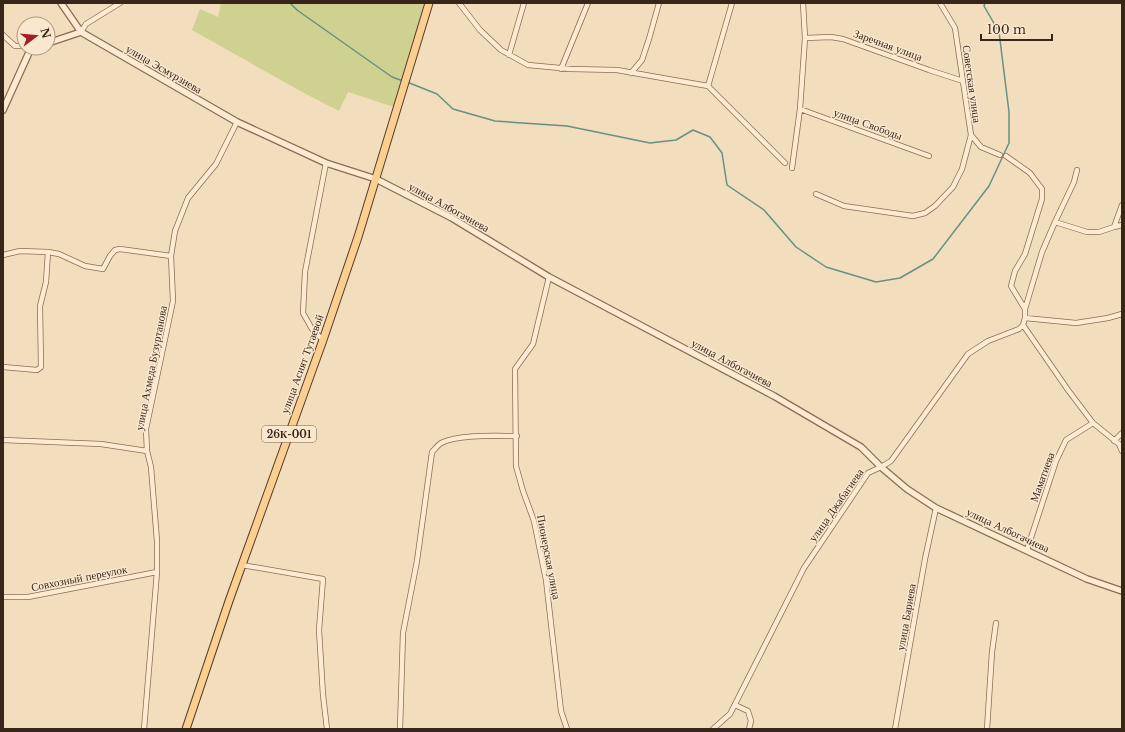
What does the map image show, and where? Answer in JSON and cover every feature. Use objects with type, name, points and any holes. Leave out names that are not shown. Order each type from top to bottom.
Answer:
[{"type":"main road","name":"улица Асият Тутаевой","points":[[186,729],[242,565],[323,340],[376,180],[429,3]]},
{"type":"street","points":[[61,3],[81,32]]},
{"type":"street","points":[[56,40],[81,32],[86,24],[120,3]]},
{"type":"street","points":[[459,3],[480,30],[501,50],[528,65],[617,70],[708,86],[785,163]]},
{"type":"street","points":[[510,55],[524,3]]},
{"type":"street","points":[[561,68],[588,3]]},
{"type":"street","points":[[631,73],[642,60],[659,3]]},
{"type":"street","points":[[708,86],[732,3]]},
{"type":"street","points":[[792,168],[800,109],[805,38],[803,3]]},
{"type":"street","name":"Советская улица","points":[[940,3],[955,28],[971,135],[982,147],[1003,155],[1030,173],[1042,189],[1042,198],[1025,254],[1015,271],[1011,286],[1025,309]]},
{"type":"street","name":"улица Эсмурзиева","points":[[81,32],[237,122],[326,163]]},
{"type":"street","points":[[3,35],[16,46]]},
{"type":"street","name":"Заречная улица","points":[[805,38],[831,37],[842,39],[929,70],[963,80]]},
{"type":"street","points":[[3,110],[27,56]]},
{"type":"street","name":"улица Свободы","points":[[800,109],[929,156]]},
{"type":"street","name":"улица Ахмеда Бузуртанова","points":[[144,729],[157,572],[157,541],[151,467],[147,451],[146,429],[173,301],[171,256],[175,230],[188,198],[216,164],[237,122]]},
{"type":"street","points":[[816,194],[844,206],[913,216],[925,213],[936,206],[953,187],[962,169],[971,135]]},
{"type":"street","points":[[323,340],[312,329],[303,312],[305,272],[326,163]]},
{"type":"street","name":"улица Албогачиева","points":[[326,163],[376,180],[452,218],[549,277],[774,396],[861,447],[881,468],[907,489],[936,508],[1087,579],[1122,591]]},
{"type":"street","points":[[1077,170],[1074,182],[1042,252],[1025,309],[1023,325],[1093,423],[1114,440],[1122,451]]},
{"type":"street","points":[[1114,227],[1122,205]]},
{"type":"street","points":[[1055,222],[1087,232],[1099,232],[1122,225]]},
{"type":"street","points":[[3,255],[20,251],[48,252],[59,254],[85,266],[103,269],[115,250],[120,249],[171,256]]},
{"type":"street","points":[[3,367],[37,370],[41,367],[40,306],[46,282],[48,252]]},
{"type":"street","name":"Пионерская улица","points":[[549,277],[533,344],[515,369],[517,436],[516,466],[534,521],[546,580],[561,711],[567,729]]},
{"type":"street","points":[[1025,318],[1076,323],[1108,318],[1122,314]]},
{"type":"street","name":"улица Джабагиева","points":[[713,729],[730,714],[804,568],[868,473],[881,468],[891,461],[968,354],[988,341],[1019,329],[1023,325]]},
{"type":"street","name":"Маматиева","points":[[1027,550],[1056,461],[1066,440],[1093,423]]},
{"type":"street","points":[[1114,440],[1122,433]]},
{"type":"street","points":[[400,729],[403,633],[417,561],[432,452],[441,443],[456,439],[482,435],[517,436]]},
{"type":"street","points":[[3,440],[102,444],[147,451]]},
{"type":"street","name":"улица Бариева","points":[[895,729],[925,559],[936,508]]},
{"type":"street","points":[[242,565],[323,579],[319,630],[323,695],[327,729]]},
{"type":"street","name":"Совхозный переулок","points":[[3,597],[28,597],[157,572]]},
{"type":"street","points":[[987,729],[992,652],[996,623]]},
{"type":"street","points":[[735,704],[748,711],[751,721],[749,729]]},
{"type":"green space","points":[[221,3],[429,3],[397,108],[348,92],[339,111],[192,30],[200,9],[218,17]]},
{"type":"waterway","points":[[290,3],[297,10],[392,77],[403,81]]},
{"type":"waterway","points":[[407,82],[437,94],[453,109],[495,121],[567,126],[650,143],[676,140],[693,130],[710,137],[722,153],[727,185],[764,210],[796,247],[826,267],[876,282],[900,278],[933,259],[989,186],[1009,143],[1009,112],[999,32],[984,6],[985,3]]}]
